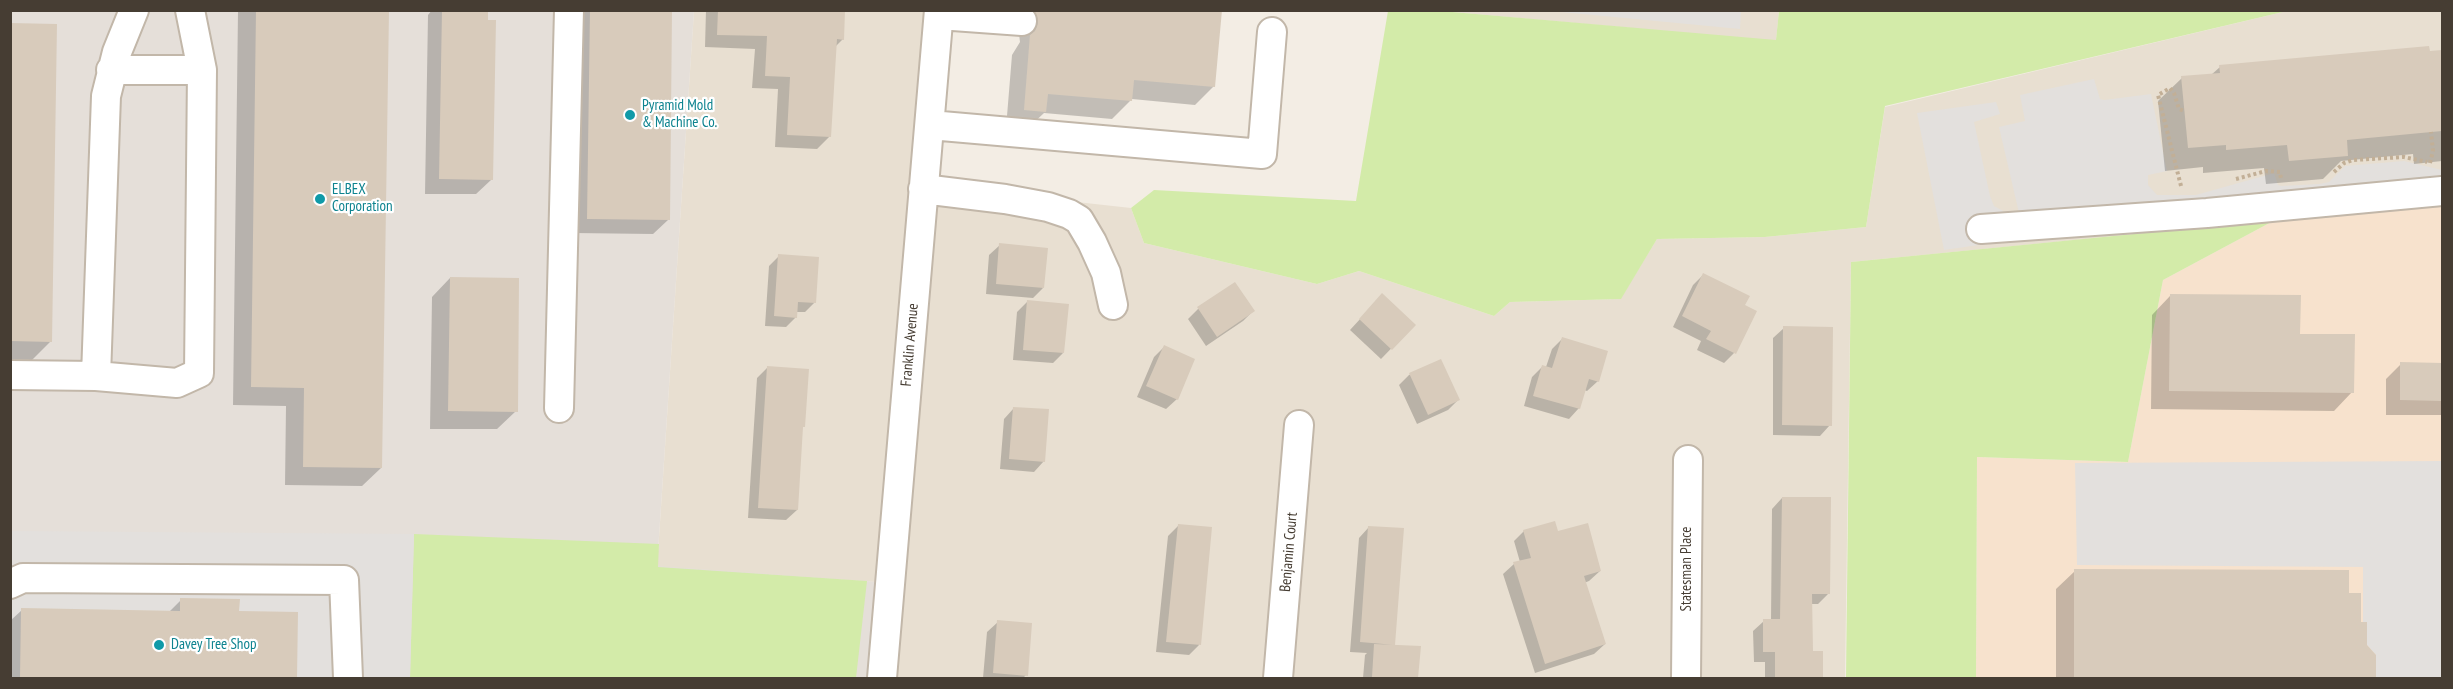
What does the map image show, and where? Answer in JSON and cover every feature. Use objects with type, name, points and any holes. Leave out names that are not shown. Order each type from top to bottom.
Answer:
[{"type":"street","points":[[96,376],[103,124],[111,70],[134,10]]},
{"type":"street","points":[[10,375],[96,376],[177,383],[199,374],[202,70],[190,10]]},
{"type":"street","points":[[559,408],[569,10]]},
{"type":"street","points":[[939,13],[1022,21]]},
{"type":"street","name":"Franklin Avenue","points":[[882,678],[939,13]]},
{"type":"street","points":[[930,125],[1263,154],[1272,32]]},
{"type":"street","points":[[111,70],[202,70]]},
{"type":"street","points":[[923,189],[1048,207],[1079,220],[1106,273],[1113,304]]},
{"type":"street","points":[[1981,229],[2207,213],[2442,191]]},
{"type":"street","name":"Benjamin Court","points":[[1278,678],[1299,425]]},
{"type":"street","name":"Statesman Place","points":[[1686,678],[1688,460]]},
{"type":"street","points":[[10,584],[22,578],[344,580],[348,678]]},
{"type":"path","points":[[2184,111],[2179,109],[2174,93],[2169,88],[2158,95],[2179,181],[2182,190],[2188,190]]},
{"type":"path","points":[[2430,163],[2433,151],[2431,132]]},
{"type":"path","points":[[2330,176],[2344,163],[2354,160],[2404,157],[2436,164]]},
{"type":"path","points":[[2225,182],[2266,171],[2280,172],[2283,183]]},
{"type":"shaded area","points":[[10,11],[694,11],[657,566],[891,583],[882,678],[11,678]]},
{"type":"shaded area","points":[[694,11],[937,11],[923,185],[1131,208],[1144,243],[1317,284],[1359,271],[1494,316],[1510,302],[1620,299],[1657,239],[1765,237],[1866,227],[1885,107],[2287,11],[2442,11],[2442,204],[1851,262],[1845,678],[882,678],[890,583],[657,567]]},
{"type":"shaded area","points":[[1441,11],[1779,11],[1776,41]]},
{"type":"shaded area","points":[[1551,11],[1741,11],[1740,29]]},
{"type":"shaded area","points":[[2094,79],[2100,99],[2151,94],[2167,171],[2148,175],[2148,185],[2157,195],[2196,195],[2274,173],[2278,185],[2281,186],[2319,184],[2329,182],[2345,166],[2404,161],[2442,170],[2442,202],[2048,235],[1944,250],[1917,113],[1996,102],[2000,114],[1974,122],[1994,206],[2007,213],[2019,213],[1999,127],[2025,121],[2020,95]]},
{"type":"shaded area","points":[[2442,204],[2442,678],[1976,678],[1977,457],[2128,462],[2163,280],[2275,220]]},
{"type":"shaded area","points":[[2442,461],[2442,678],[2376,678],[2376,655],[2367,645],[2363,622],[2363,567],[2077,565],[2075,463]]},
{"type":"shaded area","points":[[11,531],[414,534],[410,678],[297,678],[297,612],[239,611],[239,599],[181,598],[180,611],[21,608],[20,678],[11,678]]},
{"type":"green space","points":[[1388,11],[1441,11],[1776,40],[1779,11],[2287,11],[1885,106],[1866,227],[1765,237],[1657,239],[1621,299],[1510,302],[1494,316],[1359,271],[1317,284],[1144,243],[1131,208],[1154,190],[1356,201]]},
{"type":"green space","points":[[2275,220],[2163,280],[2128,462],[1977,457],[1976,678],[1846,678],[1851,262]]},
{"type":"green space","points":[[414,534],[659,544],[658,567],[867,581],[856,678],[410,678]]},
{"type":"building","name":"ELBEX Corporation","points":[[256,10],[389,10],[382,468],[303,467],[304,388],[251,387]]},
{"type":"building","points":[[442,10],[488,10],[488,20],[496,20],[493,180],[439,179]]},
{"type":"building","name":"Pyramid Mold & Machine Co.","points":[[590,10],[672,10],[670,220],[587,219]]},
{"type":"building","points":[[718,10],[845,10],[844,40],[837,39],[831,137],[787,135],[790,77],[765,76],[767,36],[717,35]]},
{"type":"building","points":[[1034,10],[1222,10],[1215,87],[1134,80],[1132,101],[1048,94],[1046,112],[1024,110],[1030,35],[1035,31],[1038,23]]},
{"type":"building","points":[[10,23],[57,24],[52,342],[10,341]]},
{"type":"building","points":[[2429,46],[2430,51],[2442,50],[2442,131],[2347,140],[2348,156],[2289,161],[2287,145],[2226,150],[2226,145],[2188,148],[2181,76],[2220,73],[2219,65]]},
{"type":"building","points":[[999,243],[1048,248],[1044,288],[996,284]]},
{"type":"building","points":[[778,254],[819,257],[816,303],[798,302],[797,318],[774,316]]},
{"type":"building","points":[[1703,273],[1750,296],[1745,305],[1757,311],[1736,354],[1706,339],[1711,331],[1682,316]]},
{"type":"building","points":[[450,277],[519,278],[518,412],[448,411]]},
{"type":"building","points":[[1235,282],[1255,311],[1217,337],[1197,307]]},
{"type":"building","points":[[1382,293],[1416,325],[1392,350],[1359,319]]},
{"type":"building","points":[[2170,294],[2301,295],[2300,334],[2355,334],[2354,393],[2169,391]]},
{"type":"building","points":[[1027,300],[1069,304],[1064,353],[1023,350]]},
{"type":"building","points":[[1783,326],[1833,327],[1832,426],[1782,425]]},
{"type":"building","points":[[1562,337],[1608,351],[1599,382],[1589,379],[1580,409],[1533,396],[1542,365],[1552,368]]},
{"type":"building","points":[[1164,345],[1195,359],[1178,400],[1146,386]]},
{"type":"building","points":[[1441,359],[1460,400],[1428,415],[1409,373]]},
{"type":"building","points":[[2400,362],[2442,363],[2442,401],[2400,400]]},
{"type":"building","points":[[767,366],[809,369],[798,510],[758,508]]},
{"type":"building","points":[[1013,407],[1049,409],[1045,462],[1009,459]]},
{"type":"building","points":[[1782,497],[1831,497],[1830,594],[1812,594],[1813,651],[1823,651],[1823,678],[1775,678],[1775,652],[1763,652],[1763,619],[1780,619]]},
{"type":"building","points":[[1555,521],[1558,531],[1588,523],[1601,571],[1584,576],[1606,644],[1545,664],[1513,562],[1531,558],[1523,530]]},
{"type":"building","points":[[1178,524],[1212,527],[1201,645],[1166,642]]},
{"type":"building","points":[[1368,526],[1404,528],[1395,645],[1360,642]]},
{"type":"building","points":[[2074,569],[2349,570],[2349,593],[2361,593],[2361,622],[2367,622],[2367,645],[2376,655],[2376,678],[2074,678]]},
{"type":"building","name":"Davey Tree Shop","points":[[180,598],[240,599],[239,611],[298,612],[297,678],[20,678],[21,608],[180,611]]},
{"type":"building","points":[[997,620],[1032,623],[1028,676],[993,673]]},
{"type":"building","points":[[1374,644],[1421,646],[1418,678],[1372,677]]},
{"type":"place","name":"Pyramid Mold & Machine Co.","points":[[630,115]]},
{"type":"place","name":"ELBEX Corporation","points":[[320,199]]},
{"type":"place","name":"Davey Tree Shop","points":[[159,645]]}]
